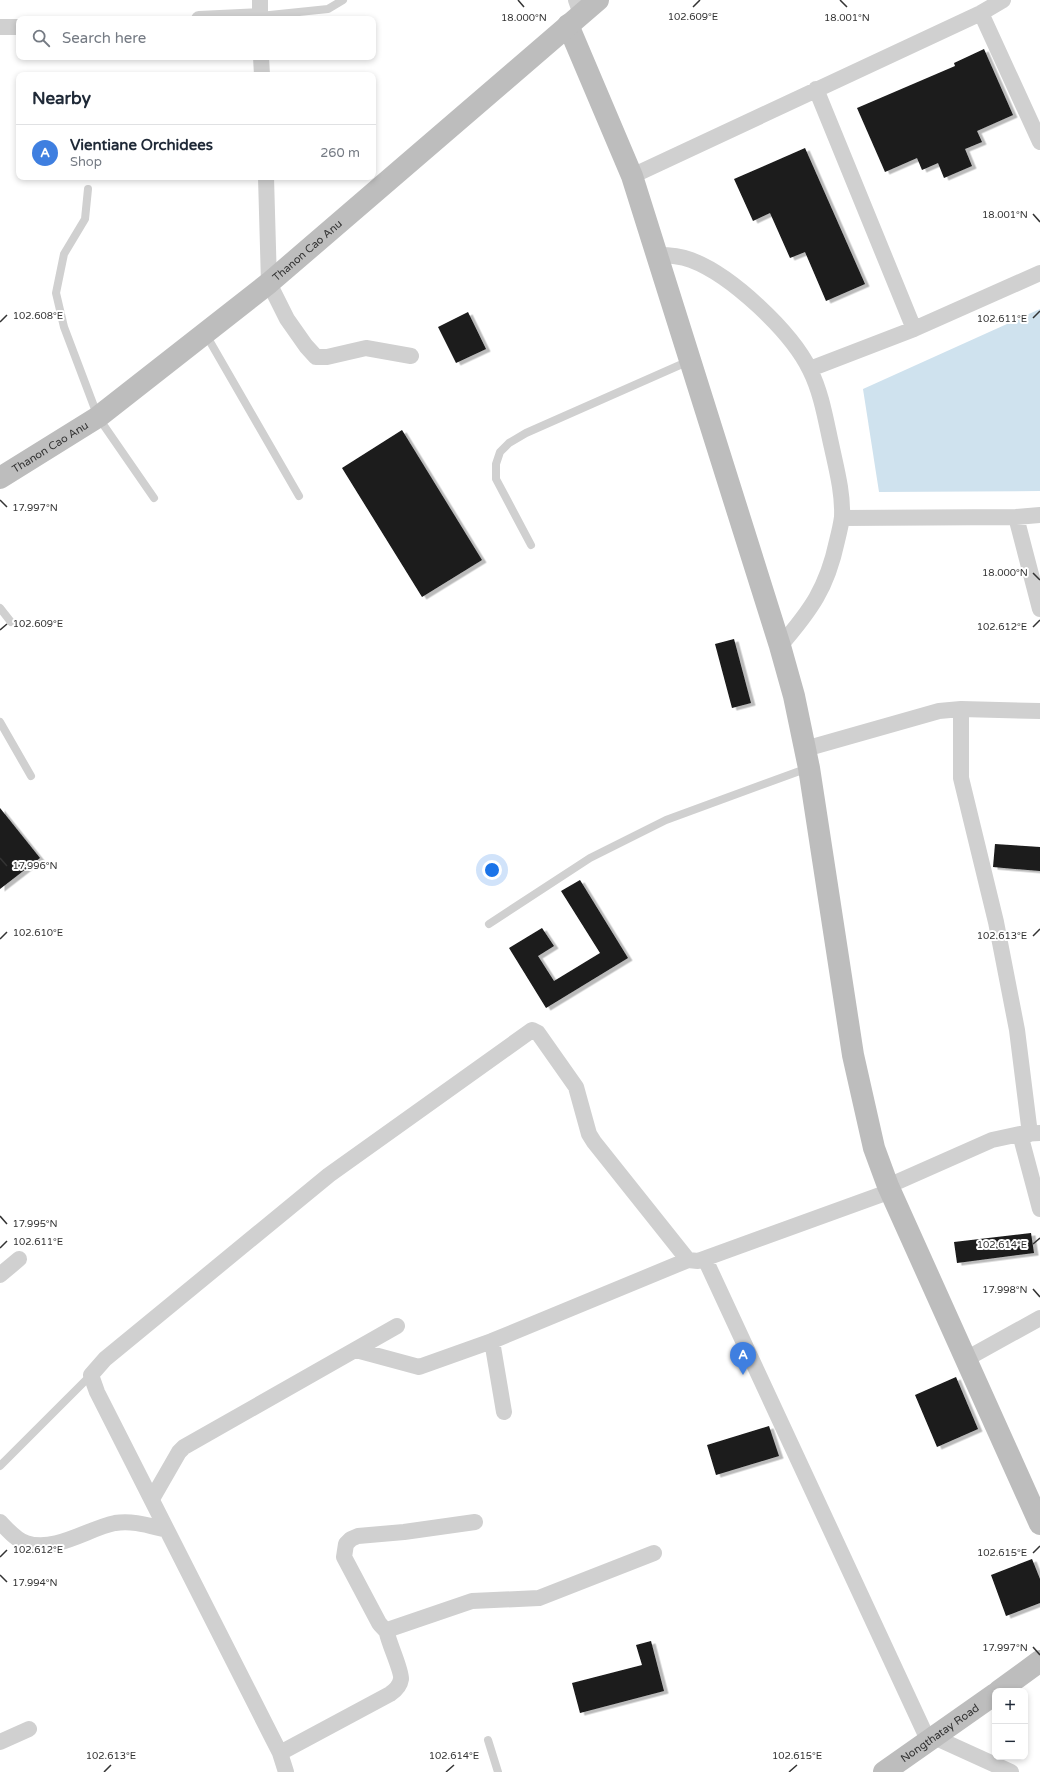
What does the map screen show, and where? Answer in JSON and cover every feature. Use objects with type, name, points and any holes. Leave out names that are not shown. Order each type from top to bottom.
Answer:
[{"type":"street","points":[[260,0],[260,16]]},
{"type":"street","name":"Thanon Cao Anu","points":[[0,478],[98,417],[270,283],[575,13],[598,0]]},
{"type":"street","points":[[632,176],[981,13],[1003,0]]},
{"type":"street","points":[[575,13],[632,176],[658,256],[689,361],[780,646],[794,696],[807,758],[853,1054],[874,1148],[890,1189],[1040,1524]]},
{"type":"street","points":[[981,13],[1040,142]]},
{"type":"street","points":[[0,28],[16,27]]},
{"type":"street","points":[[261,60],[262,72]]},
{"type":"street","points":[[816,89],[914,329]]},
{"type":"street","points":[[266,180],[270,283],[287,319],[306,346],[316,357],[327,357],[366,348],[411,356]]},
{"type":"street","points":[[658,256],[673,256],[691,260],[707,267],[730,282],[770,318],[800,354],[810,369],[821,398],[840,487],[842,518],[834,554],[819,595],[804,618],[780,646]]},
{"type":"street","points":[[810,369],[914,329],[1040,273]]},
{"type":"street","points":[[842,518],[1016,517],[1040,515]]},
{"type":"street","points":[[1016,517],[1040,609]]},
{"type":"street","points":[[807,758],[939,711],[961,709],[1040,711]]},
{"type":"street","points":[[961,709],[961,778],[996,922],[1017,1030],[1040,1210]]},
{"type":"street","points":[[286,1772],[280,1753],[97,1392],[91,1375],[105,1359],[329,1175],[532,1030],[538,1033],[576,1087],[590,1134],[594,1142],[688,1260]]},
{"type":"street","points":[[356,1350],[419,1367],[492,1341],[688,1260],[698,1261],[705,1259],[890,1189],[992,1140],[1030,1133]]},
{"type":"street","points":[[0,1275],[19,1259]]},
{"type":"street","points":[[705,1259],[932,1739],[1011,1772]]},
{"type":"street","points":[[966,1359],[1040,1318]]},
{"type":"street","points":[[152,1499],[179,1452],[184,1447],[396,1326]]},
{"type":"street","points":[[492,1341],[504,1412]]},
{"type":"street","points":[[0,1522],[16,1538],[26,1543],[36,1545],[66,1542],[116,1523],[132,1522],[167,1530]]},
{"type":"street","points":[[280,1753],[395,1691],[401,1681],[401,1674],[386,1632],[379,1623],[344,1558],[346,1544],[351,1539],[358,1536],[404,1532],[475,1522]]},
{"type":"street","points":[[386,1632],[390,1629],[472,1602],[539,1598],[654,1553]]},
{"type":"street","points":[[1003,1688],[1040,1661]]},
{"type":"street","name":"Nongthatay Road","points":[[884,1772],[992,1696]]},
{"type":"street","points":[[0,1742],[29,1729]]},
{"type":"lane","points":[[274,16],[328,8],[343,0]]},
{"type":"lane","points":[[88,189],[85,219],[64,254],[56,293],[64,326],[98,417],[154,498]]},
{"type":"lane","points":[[204,333],[299,496]]},
{"type":"lane","points":[[530,546],[496,479],[496,464],[500,452],[509,443],[526,433],[689,361]]},
{"type":"lane","points":[[0,608],[11,622]]},
{"type":"lane","points":[[0,722],[31,776]]},
{"type":"lane","points":[[489,924],[590,858],[666,820],[807,758]]},
{"type":"lane","points":[[0,1466],[91,1375]]},
{"type":"lane","points":[[488,1740],[498,1772]]},
{"type":"water","points":[[1040,309],[1040,491],[879,492],[863,389]]},
{"type":"building","points":[[984,49],[1013,115],[977,131],[982,142],[965,149],[972,166],[944,178],[938,163],[922,170],[917,158],[885,172],[857,108],[955,66],[954,63]]},
{"type":"building","points":[[805,148],[865,284],[826,301],[805,252],[790,258],[770,213],[753,221],[734,179]]},
{"type":"building","points":[[468,312],[486,349],[456,363],[438,327]]},
{"type":"building","points":[[402,430],[482,560],[422,597],[342,468]]},
{"type":"building","points":[[734,639],[751,703],[732,708],[715,644]]},
{"type":"building","points":[[0,808],[40,858],[0,889]]},
{"type":"building","points":[[995,844],[1040,847],[1040,871],[993,867]]},
{"type":"building","points":[[580,880],[628,958],[546,1008],[509,948],[542,928],[554,946],[538,956],[554,981],[600,953],[561,891]]},
{"type":"building","points":[[1031,1233],[1034,1253],[957,1263],[954,1242]]},
{"type":"building","points":[[956,1377],[978,1429],[937,1447],[915,1395]]},
{"type":"building","points":[[769,1426],[779,1456],[716,1475],[707,1445]]},
{"type":"building","points":[[1032,1559],[1040,1579],[1040,1603],[1006,1616],[991,1575]]},
{"type":"building","points":[[651,1641],[664,1691],[580,1713],[572,1683],[642,1665],[636,1645]]},
{"type":"place","name":"Vientiane Orchidees","points":[[743,1375]]}]
